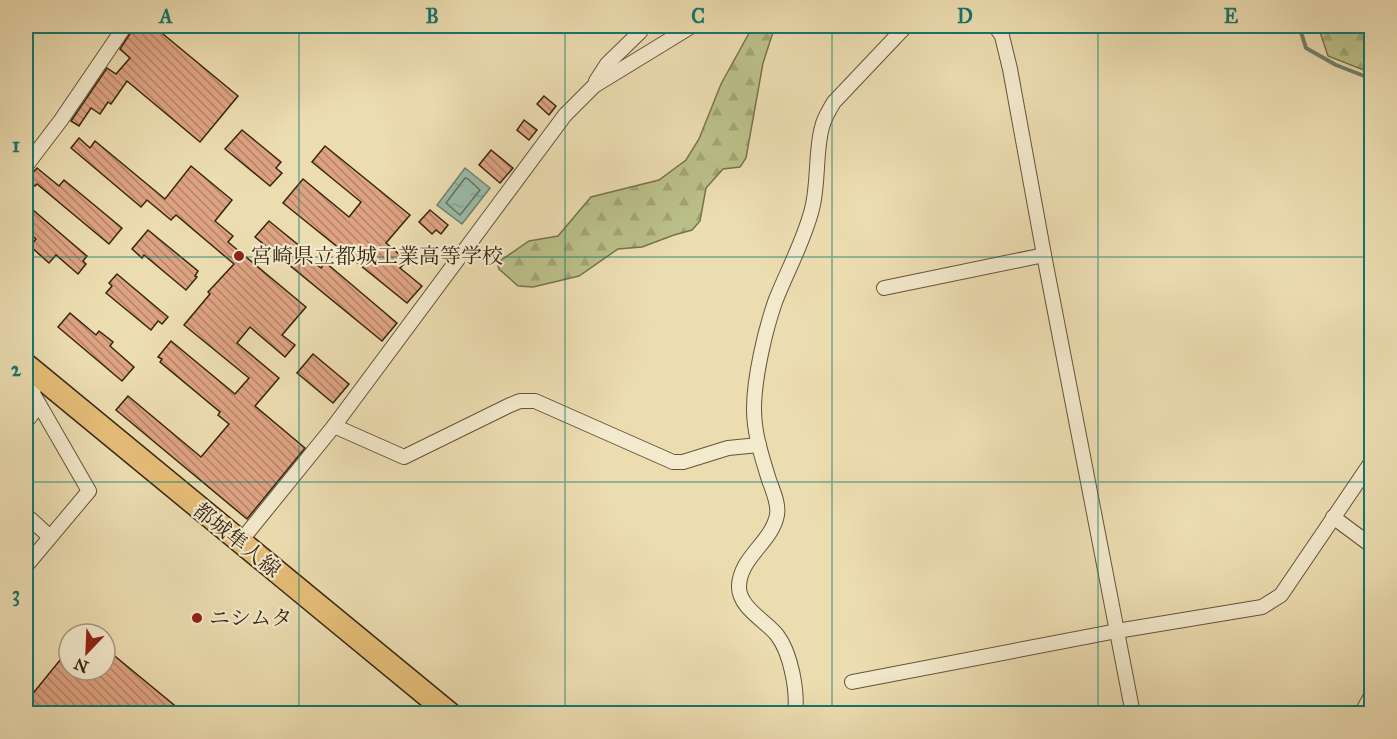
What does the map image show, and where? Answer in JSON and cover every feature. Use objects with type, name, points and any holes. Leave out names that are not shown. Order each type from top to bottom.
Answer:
[{"type":"main road","name":"都城隼人線","points":[[33,371],[450,714]]},
{"type":"street","points":[[26,166],[61,120],[124,26]]},
{"type":"street","points":[[594,86],[607,64],[640,32],[643,26]]},
{"type":"street","points":[[240,542],[334,426],[565,115],[594,86],[692,26]]},
{"type":"street","points":[[795,714],[797,698],[782,643],[777,634],[743,602],[739,588],[748,560],[774,527],[778,513],[754,424],[754,399],[764,344],[775,303],[813,206],[822,127],[834,102],[906,26]]},
{"type":"street","points":[[995,26],[1002,36],[1010,69],[1134,714]]},
{"type":"street","points":[[884,288],[1044,255]]},
{"type":"street","points":[[26,566],[89,491],[32,392],[33,371]]},
{"type":"street","points":[[334,426],[404,457],[510,405],[520,401],[535,400],[673,462],[683,462],[728,448],[759,445]]},
{"type":"street","points":[[26,422],[39,405]]},
{"type":"street","points":[[852,682],[1118,631],[1262,607],[1281,595],[1371,463]]},
{"type":"street","points":[[26,515],[50,537]]},
{"type":"street","points":[[1333,517],[1371,546]]},
{"type":"street","points":[[1361,714],[1371,694]]},
{"type":"green space","points":[[753,26],[775,26],[763,63],[746,158],[740,167],[723,169],[706,188],[700,221],[692,230],[642,247],[618,249],[579,276],[533,287],[518,286],[499,269],[497,263],[529,241],[558,236],[591,197],[659,180],[686,160],[699,139],[721,84]]},
{"type":"green space","points":[[1318,26],[1371,26],[1371,73],[1328,56]]},
{"type":"water","points":[[465,168],[490,188],[462,224],[437,205]]},
{"type":"building","points":[[135,26],[161,26],[166,30],[163,34],[238,96],[200,142],[127,81],[111,104],[108,102],[100,114],[91,108],[79,126],[71,121],[107,68],[116,74],[130,58],[120,49]]},
{"type":"building","points":[[544,96],[556,106],[549,115],[537,104]]},
{"type":"building","points":[[524,120],[537,130],[529,140],[517,130]]},
{"type":"building","points":[[242,130],[281,162],[276,168],[282,173],[270,186],[225,149]]},
{"type":"building","points":[[79,138],[90,148],[95,141],[165,199],[191,166],[232,200],[215,221],[233,236],[228,242],[306,307],[282,335],[295,345],[285,357],[250,327],[237,343],[279,378],[255,406],[305,448],[247,519],[116,410],[128,396],[201,457],[229,424],[218,415],[220,412],[160,362],[162,359],[158,357],[171,341],[235,394],[249,378],[184,325],[210,294],[208,292],[234,264],[176,215],[171,220],[147,200],[141,207],[71,148]]},
{"type":"building","points":[[325,146],[410,215],[386,243],[407,261],[400,268],[422,286],[407,303],[283,203],[303,179],[349,217],[361,202],[312,162]]},
{"type":"building","points":[[491,150],[513,168],[500,183],[479,165]]},
{"type":"building","points":[[37,168],[59,186],[64,180],[122,228],[109,244],[37,184],[35,186],[27,179]]},
{"type":"building","points":[[26,204],[87,256],[83,261],[86,264],[78,274],[56,255],[49,263],[30,246],[36,239],[26,230]]},
{"type":"building","points":[[430,210],[448,225],[441,234],[436,230],[432,234],[419,222]]},
{"type":"building","points":[[269,221],[307,252],[305,255],[321,268],[325,262],[397,323],[382,341],[255,237]]},
{"type":"building","points":[[148,230],[198,271],[195,276],[197,277],[186,290],[144,255],[142,258],[132,249]]},
{"type":"building","points":[[117,274],[168,317],[162,324],[158,321],[151,330],[106,293],[112,286],[109,283]]},
{"type":"building","points":[[70,313],[96,335],[99,331],[113,342],[110,346],[134,367],[122,381],[58,327]]},
{"type":"building","points":[[313,354],[349,384],[333,403],[297,373]]},
{"type":"building","points":[[117,658],[185,714],[26,714],[26,702],[57,664],[57,682],[117,682]]},
{"type":"waterway","points":[[1299,26],[1306,48],[1336,65],[1372,79]]},
{"type":"place","name":"宮崎県立都城工業高等学校","points":[[239,256]]},
{"type":"place","name":"ニシムタ","points":[[197,618]]}]
